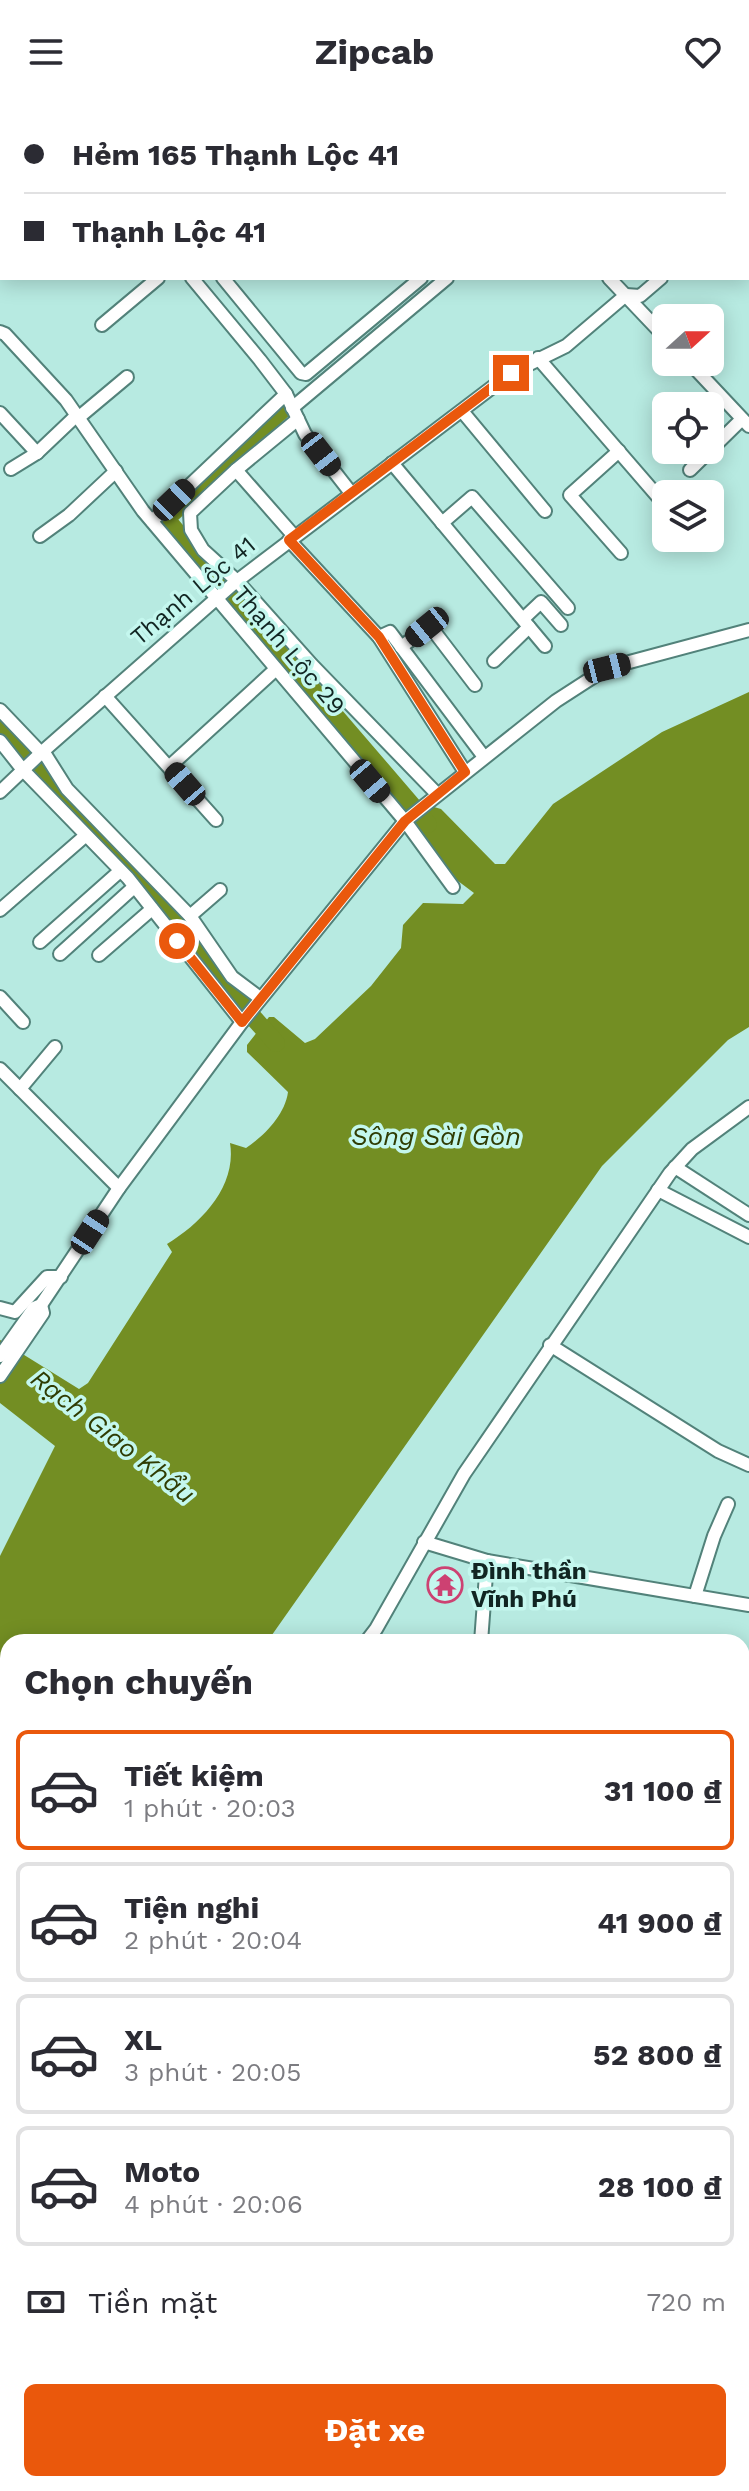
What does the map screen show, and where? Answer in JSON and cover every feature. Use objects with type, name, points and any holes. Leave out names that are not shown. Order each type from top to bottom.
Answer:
[{"type":"street","points":[[102,325],[156,280]]},
{"type":"street","points":[[194,280],[286,394],[305,434],[351,493]]},
{"type":"street","points":[[205,293],[220,280]]},
{"type":"street","points":[[224,280],[301,373],[306,374],[419,280]]},
{"type":"street","points":[[435,796],[203,550],[191,530],[190,513],[445,280]]},
{"type":"street","points":[[611,280],[652,323]]},
{"type":"street","name":"Thạnh Lộc 41","points":[[0,792],[216,598],[291,538],[511,373],[566,346],[626,295],[640,296],[659,280]]},
{"type":"street","name":"Thạnh Lộc 29","points":[[0,332],[66,400],[152,521],[405,821],[453,887]]},
{"type":"street","points":[[538,358],[652,490]]},
{"type":"street","points":[[690,470],[746,422],[702,376]]},
{"type":"street","points":[[11,469],[37,453],[127,377]]},
{"type":"street","points":[[152,521],[286,394]]},
{"type":"street","points":[[462,411],[545,511]]},
{"type":"street","points":[[0,413],[37,453]]},
{"type":"street","points":[[619,451],[570,495],[621,553]]},
{"type":"street","points":[[392,463],[545,646]]},
{"type":"street","points":[[236,470],[291,538],[379,637],[465,772]]},
{"type":"street","points":[[40,536],[69,515],[116,471]]},
{"type":"street","points":[[442,523],[472,497],[568,608]]},
{"type":"street","points":[[494,661],[541,602],[561,625]]},
{"type":"street","points":[[401,647],[430,626],[475,685]]},
{"type":"street","points":[[0,1356],[43,1313],[41,1305],[119,1188],[242,1022],[405,821],[556,701],[607,668],[749,630]]},
{"type":"street","points":[[379,637],[390,632],[484,757]]},
{"type":"street","points":[[170,766],[276,669]]},
{"type":"street","points":[[105,696],[216,820]]},
{"type":"street","points":[[0,710],[42,752],[67,789],[190,916],[232,977],[259,1001]]},
{"type":"street","points":[[0,741],[134,887],[242,1022]]},
{"type":"street","points":[[0,910],[85,836]]},
{"type":"street","points":[[40,942],[120,871]]},
{"type":"street","points":[[60,954],[134,887]]},
{"type":"street","points":[[190,916],[220,890]]},
{"type":"street","points":[[99,955],[152,909]]},
{"type":"street","points":[[0,997],[23,1022]]},
{"type":"street","points":[[20,1089],[55,1047]]},
{"type":"street","points":[[0,1069],[119,1188]]},
{"type":"street","points":[[372,1634],[464,1474],[658,1190],[692,1149],[749,1107]]},
{"type":"street","points":[[675,1167],[749,1215]]},
{"type":"street","points":[[658,1190],[749,1237]]},
{"type":"street","points":[[0,1308],[15,1312],[47,1277],[61,1277]]},
{"type":"street","points":[[0,1376],[16,1342]]},
{"type":"street","points":[[550,1345],[718,1451],[749,1465]]},
{"type":"street","points":[[695,1596],[728,1504]]},
{"type":"street","points":[[424,1542],[487,1561],[749,1605]]},
{"type":"street","points":[[482,1634],[487,1561]]},
{"type":"water","name":"Sông Sài Gòn","points":[[749,692],[749,1027],[728,1040],[602,1166],[273,1634],[0,1634],[0,1556],[55,1446],[0,1403],[0,1340],[79,1389],[88,1383],[172,1252],[167,1244],[193,1225],[214,1202],[228,1174],[230,1143],[246,1148],[266,1131],[283,1109],[288,1092],[247,1052],[247,1045],[269,1017],[274,1017],[305,1043],[315,1039],[371,986],[401,948],[403,925],[423,903],[463,904],[474,893],[446,872],[414,830],[414,823],[434,807],[441,809],[495,864],[505,864],[553,804],[662,732]]},
{"type":"waterway","points":[[282,410],[166,519],[428,824]]},
{"type":"waterway","points":[[0,726],[169,914],[201,959],[276,1043]]},
{"type":"place","name":"Đình thần Vĩnh Phú","points":[[445,1585]]},
{"type":"route","points":[[177,941],[242,1022],[405,821],[465,772],[379,637],[289,540],[511,373]]},
{"type":"water label","name":"Rạch Giao Khẩu","points":[[113,1436]]}]
